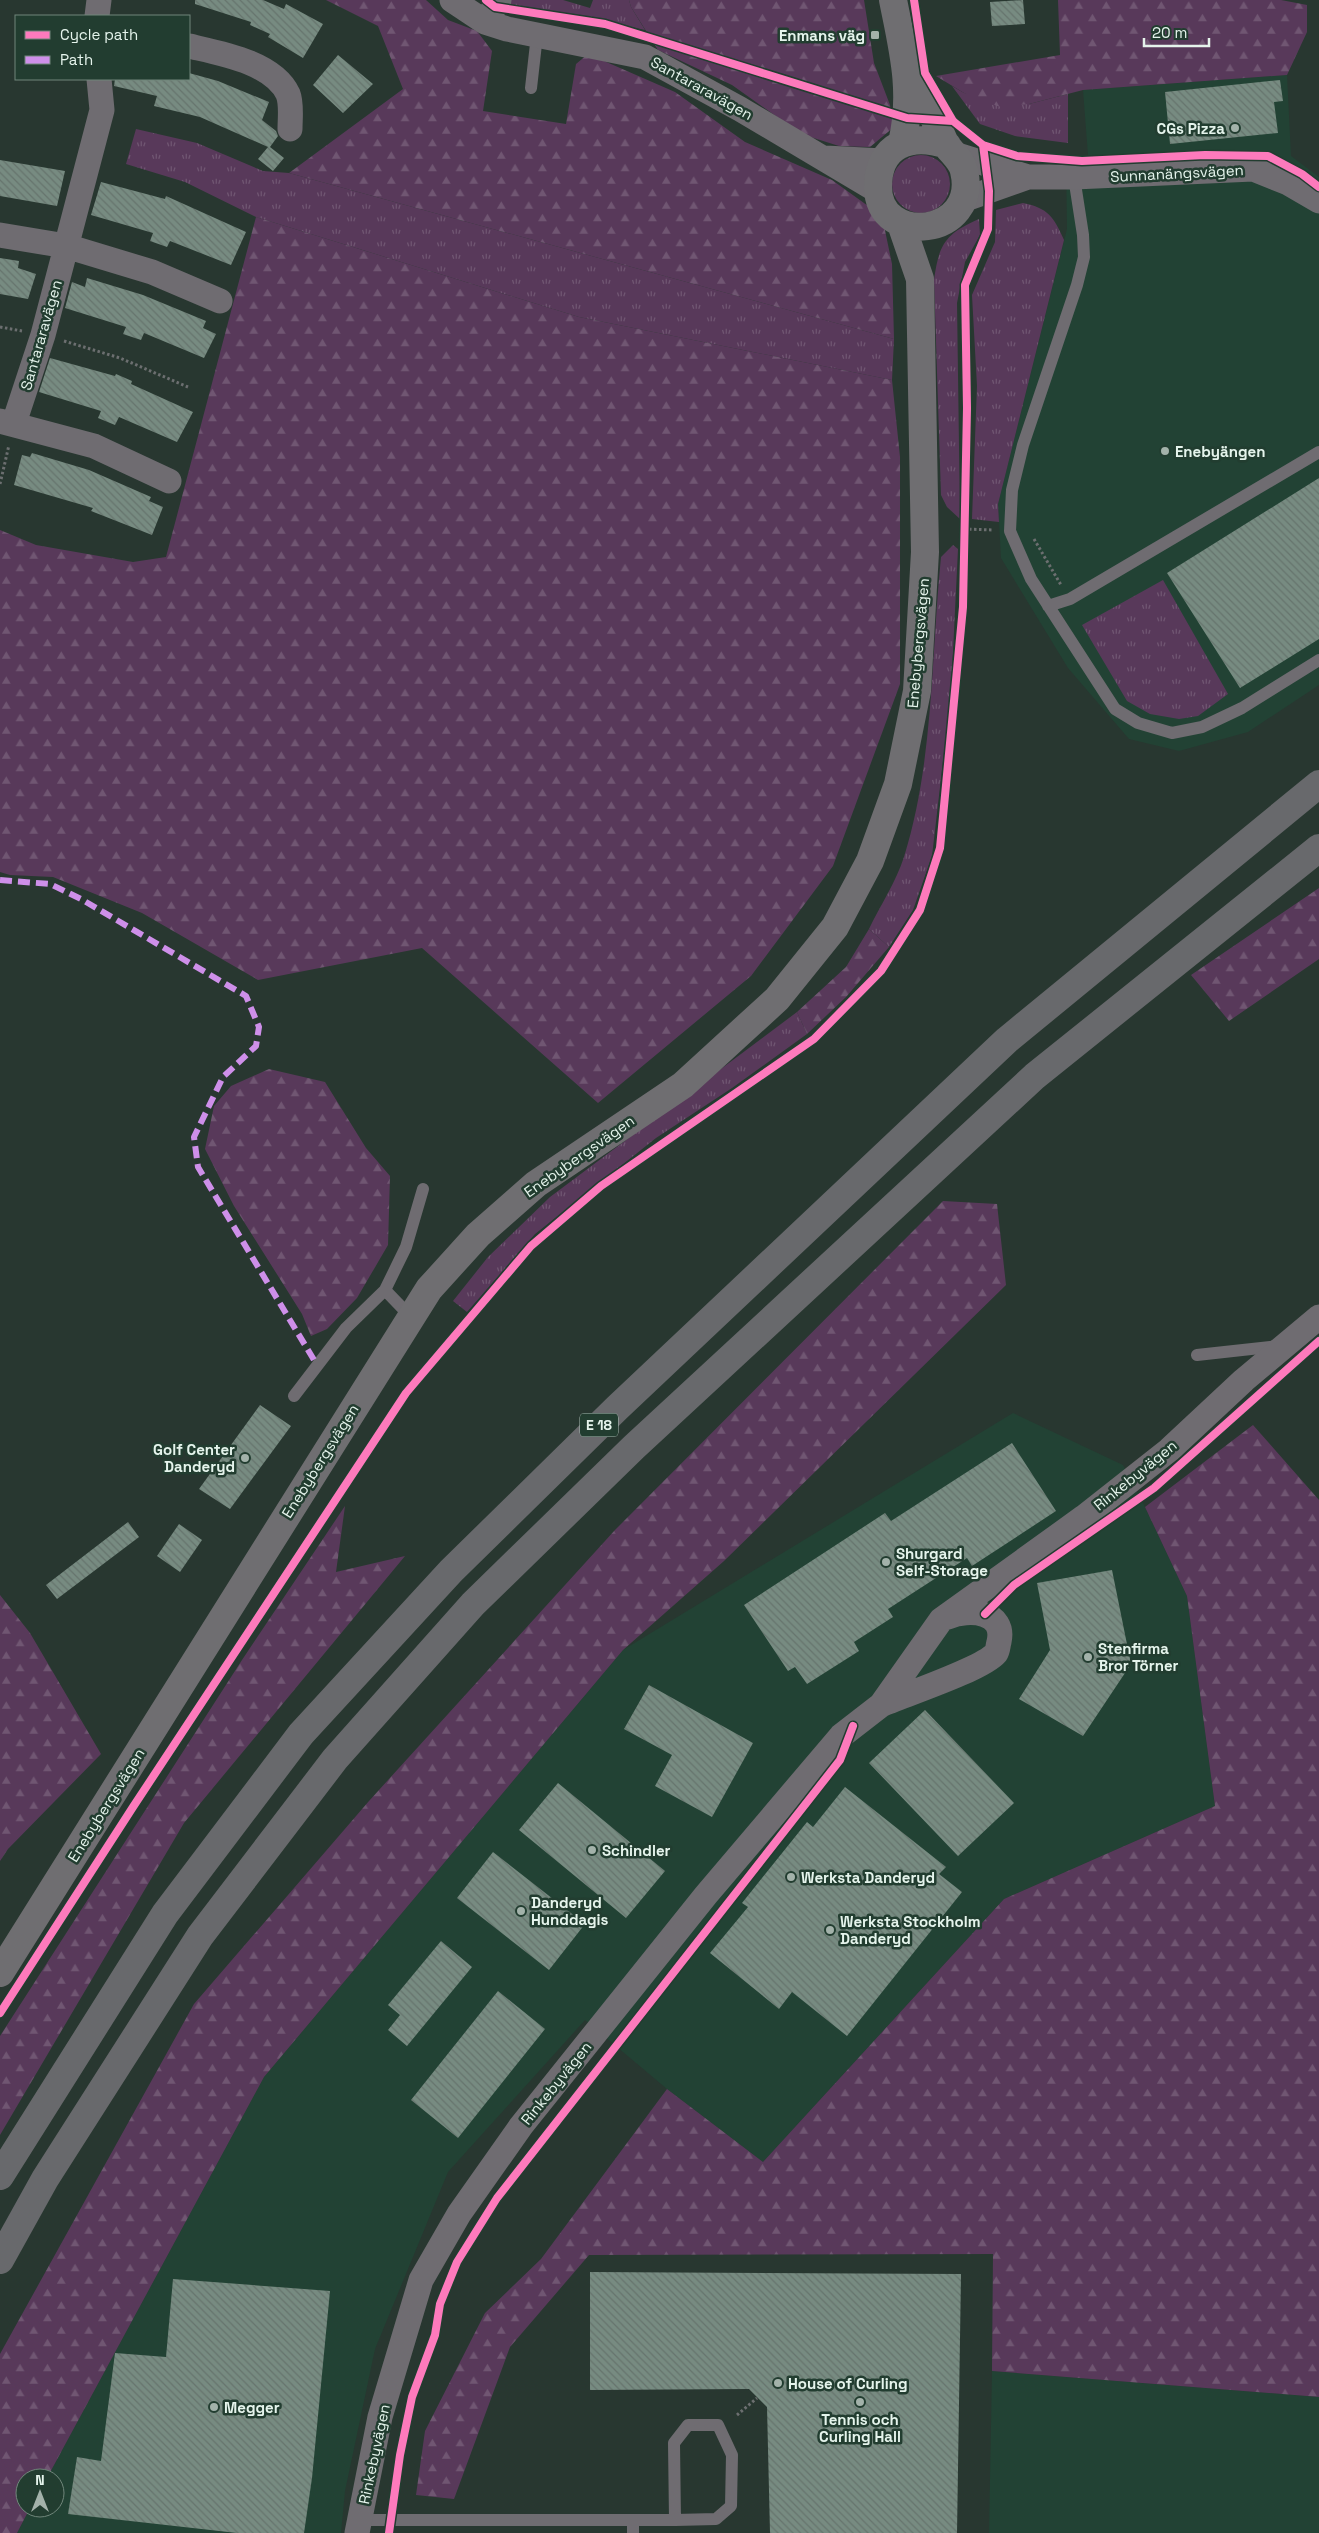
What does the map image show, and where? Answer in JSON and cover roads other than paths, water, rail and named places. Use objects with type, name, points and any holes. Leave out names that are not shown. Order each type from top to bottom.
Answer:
[{"type":"highway","name":"E 18","points":[[0,2176],[165,1914],[301,1734],[451,1571],[617,1408],[1007,1040],[1319,784]]},
{"type":"highway","name":"E 18","points":[[0,2260],[45,2179],[200,1936],[335,1759],[473,1604],[634,1447],[1035,1076],[1319,848]]},
{"type":"main road","points":[[878,192],[878,176],[892,152],[907,118],[908,76],[894,0]]},
{"type":"main road","points":[[901,224],[922,228],[938,226],[954,214],[963,200],[966,185],[964,171],[908,76]]},
{"type":"main road","points":[[892,152],[914,139],[930,140],[950,149]]},
{"type":"main road","name":"Enebybergsvägen","points":[[0,1973],[429,1288],[478,1235],[529,1191],[683,1085],[777,999],[835,927],[870,862],[898,784],[917,691],[925,552],[920,279],[901,224],[883,206],[878,192]]},
{"type":"main road","name":"Enebybergsvägen","points":[[920,279],[938,226]]},
{"type":"street","points":[[97,15],[99,0]]},
{"type":"street","name":"Santararavägen","points":[[452,0],[485,22],[537,35],[645,56],[823,157],[878,192]]},
{"type":"street","points":[[485,22],[499,0]]},
{"type":"street","points":[[190,46],[255,64],[275,78],[288,94],[290,129]]},
{"type":"street","name":"Santararavägen","points":[[7,422],[42,335],[66,246],[102,110],[99,80]]},
{"type":"street","name":"Sunnanängsvägen","points":[[950,149],[1028,177]]},
{"type":"street","name":"Santararavägen","points":[[823,157],[892,152]]},
{"type":"street","name":"Sunnanängsvägen","points":[[963,200],[1028,177],[1074,177],[1253,169],[1288,182],[1319,201]]},
{"type":"street","points":[[0,235],[66,246],[152,272],[220,301]]},
{"type":"street","points":[[7,422],[94,446],[169,481]]},
{"type":"street","name":"Rinkebyvägen","points":[[881,1705],[941,1620],[1084,1517],[1169,1450],[1244,1380],[1319,1317]]},
{"type":"street","name":"Rinkebyvägen","points":[[359,2527],[380,2417],[421,2280],[459,2214],[521,2126],[706,1895],[841,1736],[881,1705],[982,1664],[996,1652],[1000,1636],[999,1626],[985,1614],[972,1611],[956,1614],[941,1620]]},
{"type":"lane","points":[[531,88],[537,35]]},
{"type":"lane","points":[[1074,177],[1083,235],[1084,257],[1077,285],[1023,445],[1012,490],[1010,531],[1031,579],[1115,709],[1138,723],[1172,733],[1202,726],[1242,708],[1319,660]]},
{"type":"lane","points":[[1048,606],[1070,600],[1319,452]]},
{"type":"lane","points":[[294,1396],[346,1328],[385,1290],[406,1247],[423,1190]]},
{"type":"lane","points":[[385,1290],[410,1316]]},
{"type":"lane","points":[[1197,1355],[1285,1346]]},
{"type":"lane","points":[[359,2527],[633,2520],[675,2520],[716,2519],[731,2506],[732,2455],[718,2425],[688,2425],[674,2443],[675,2520]]},
{"type":"lane","points":[[633,2520],[633,2533]]},
{"type":"place","name":"Enmans väg","points":[[875,35]]},
{"type":"place","name":"CGs Pizza","points":[[1235,128]]},
{"type":"place","name":"Enebyängen","points":[[1165,451]]},
{"type":"place","name":"Golf Center Danderyd","points":[[245,1458]]},
{"type":"place","name":"Shurgard Self-Storage","points":[[886,1562]]},
{"type":"place","name":"Stenfirma Bror Törner","points":[[1088,1657]]},
{"type":"place","name":"Schindler","points":[[592,1850]]},
{"type":"place","name":"Werksta Danderyd","points":[[791,1877]]},
{"type":"place","name":"Danderyd Hunddagis","points":[[521,1911]]},
{"type":"place","name":"Werksta Stockholm Danderyd","points":[[830,1930]]},
{"type":"place","name":"House of Curling","points":[[778,2383]]},
{"type":"place","name":"Tennis och Curling Hall","points":[[860,2402]]},
{"type":"place","name":"Megger","points":[[214,2407]]}]
